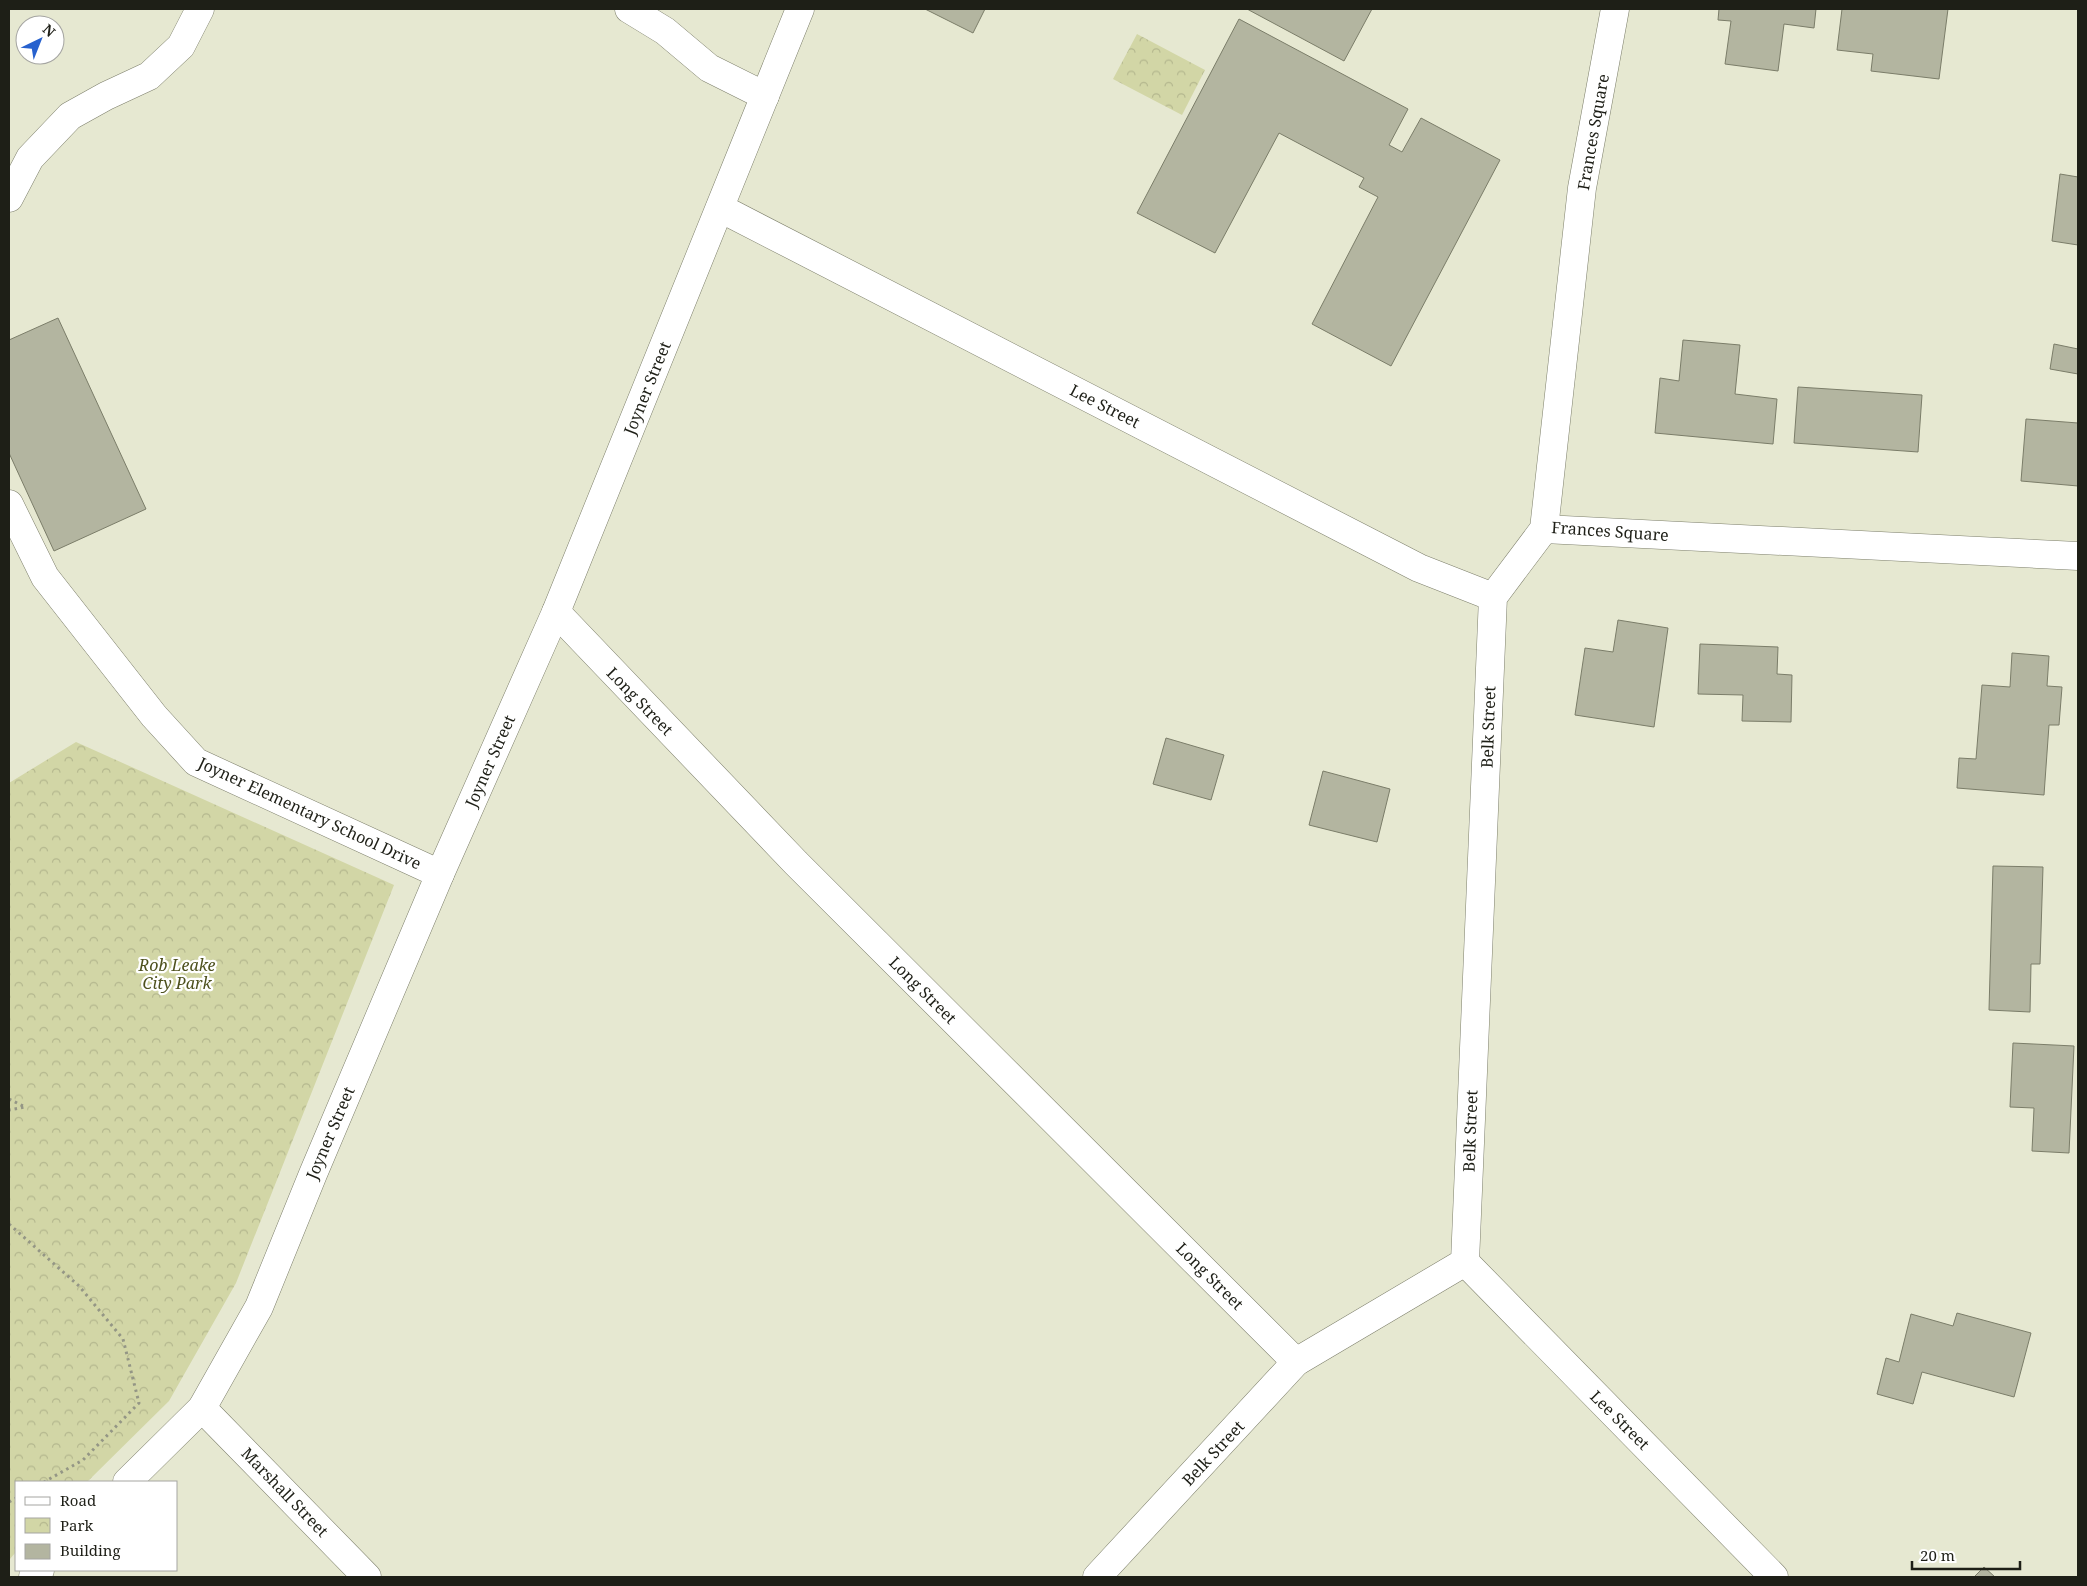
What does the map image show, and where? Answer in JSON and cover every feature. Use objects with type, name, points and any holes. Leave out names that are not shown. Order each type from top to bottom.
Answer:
[{"type":"street","points":[[9,198],[30,158],[70,116],[106,96],[149,76],[181,46],[200,9]]},
{"type":"street","points":[[629,9],[665,31],[709,68],[765,96]]},
{"type":"street","name":"Joyner Street","points":[[128,1481],[202,1408],[259,1307],[440,874],[556,612],[800,9]]},
{"type":"street","name":"Frances Square","points":[[1615,9],[1582,188],[1544,529],[2078,556]]},
{"type":"street","name":"Lee Street","points":[[720,208],[1419,568],[1493,597]]},
{"type":"street","name":"Joyner Elementary School Drive","points":[[9,504],[45,577],[154,716],[196,762],[440,874]]},
{"type":"street","points":[[1493,597],[1544,529]]},
{"type":"street","name":"Belk Street","points":[[1097,1577],[1296,1362],[1465,1262],[1493,597]]},
{"type":"street","name":"Long Street","points":[[556,612],[796,863],[1296,1362]]},
{"type":"street","name":"Lee Street","points":[[1465,1262],[1774,1577]]},
{"type":"street","name":"Marshall Street","points":[[202,1408],[368,1577]]},
{"type":"path","points":[[9,1099],[25,1107],[9,1110]]},
{"type":"path","points":[[9,1224],[80,1286],[123,1338],[139,1403],[83,1460],[46,1481]]},
{"type":"green space","points":[[1137,34],[1205,70],[1182,115],[1113,79]]},
{"type":"green space","name":"Rob Leake City Park","points":[[76,742],[394,885],[236,1283],[169,1401],[88,1481],[15,1481],[15,1553],[9,1560],[9,783]]},
{"type":"building","points":[[925,9],[985,9],[973,33]]},
{"type":"building","points":[[1247,9],[1372,9],[1344,61]]},
{"type":"building","points":[[1719,9],[1816,9],[1814,28],[1784,24],[1778,71],[1725,64],[1731,21],[1718,20]]},
{"type":"building","points":[[1842,9],[1948,9],[1939,79],[1871,71],[1873,54],[1837,50]]},
{"type":"building","points":[[1239,19],[1408,109],[1389,145],[1402,152],[1421,118],[1500,160],[1391,366],[1312,324],[1378,197],[1359,187],[1364,178],[1279,133],[1215,253],[1137,213]]},
{"type":"building","points":[[2060,174],[2078,177],[2078,245],[2052,241]]},
{"type":"building","points":[[58,318],[146,509],[54,551],[9,453],[9,340]]},
{"type":"building","points":[[1683,340],[1740,345],[1735,394],[1777,399],[1773,444],[1655,433],[1660,378],[1679,381]]},
{"type":"building","points":[[2054,344],[2078,349],[2078,374],[2050,369]]},
{"type":"building","points":[[1798,387],[1922,395],[1918,452],[1794,443]]},
{"type":"building","points":[[2026,419],[2078,423],[2078,486],[2021,481]]},
{"type":"building","points":[[1618,620],[1668,628],[1654,727],[1575,715],[1585,648],[1613,652]]},
{"type":"building","points":[[1700,644],[1778,647],[1777,674],[1792,675],[1791,722],[1742,721],[1743,695],[1698,694]]},
{"type":"building","points":[[2012,653],[2049,656],[2047,686],[2062,687],[2059,725],[2049,725],[2044,795],[1957,788],[1959,758],[1976,759],[1982,685],[2010,687]]},
{"type":"building","points":[[1166,738],[1224,755],[1211,800],[1153,784]]},
{"type":"building","points":[[1323,771],[1390,789],[1377,842],[1309,825]]},
{"type":"building","points":[[1993,866],[2043,867],[2040,964],[2031,964],[2030,1012],[1989,1010]]},
{"type":"building","points":[[2013,1043],[2074,1046],[2069,1153],[2032,1151],[2034,1108],[2010,1107]]},
{"type":"building","points":[[1957,1313],[2031,1333],[2014,1397],[1922,1372],[1913,1404],[1877,1394],[1886,1358],[1899,1362],[1911,1314],[1953,1326]]},
{"type":"building","points":[[1984,1567],[1995,1577],[1974,1577]]}]
